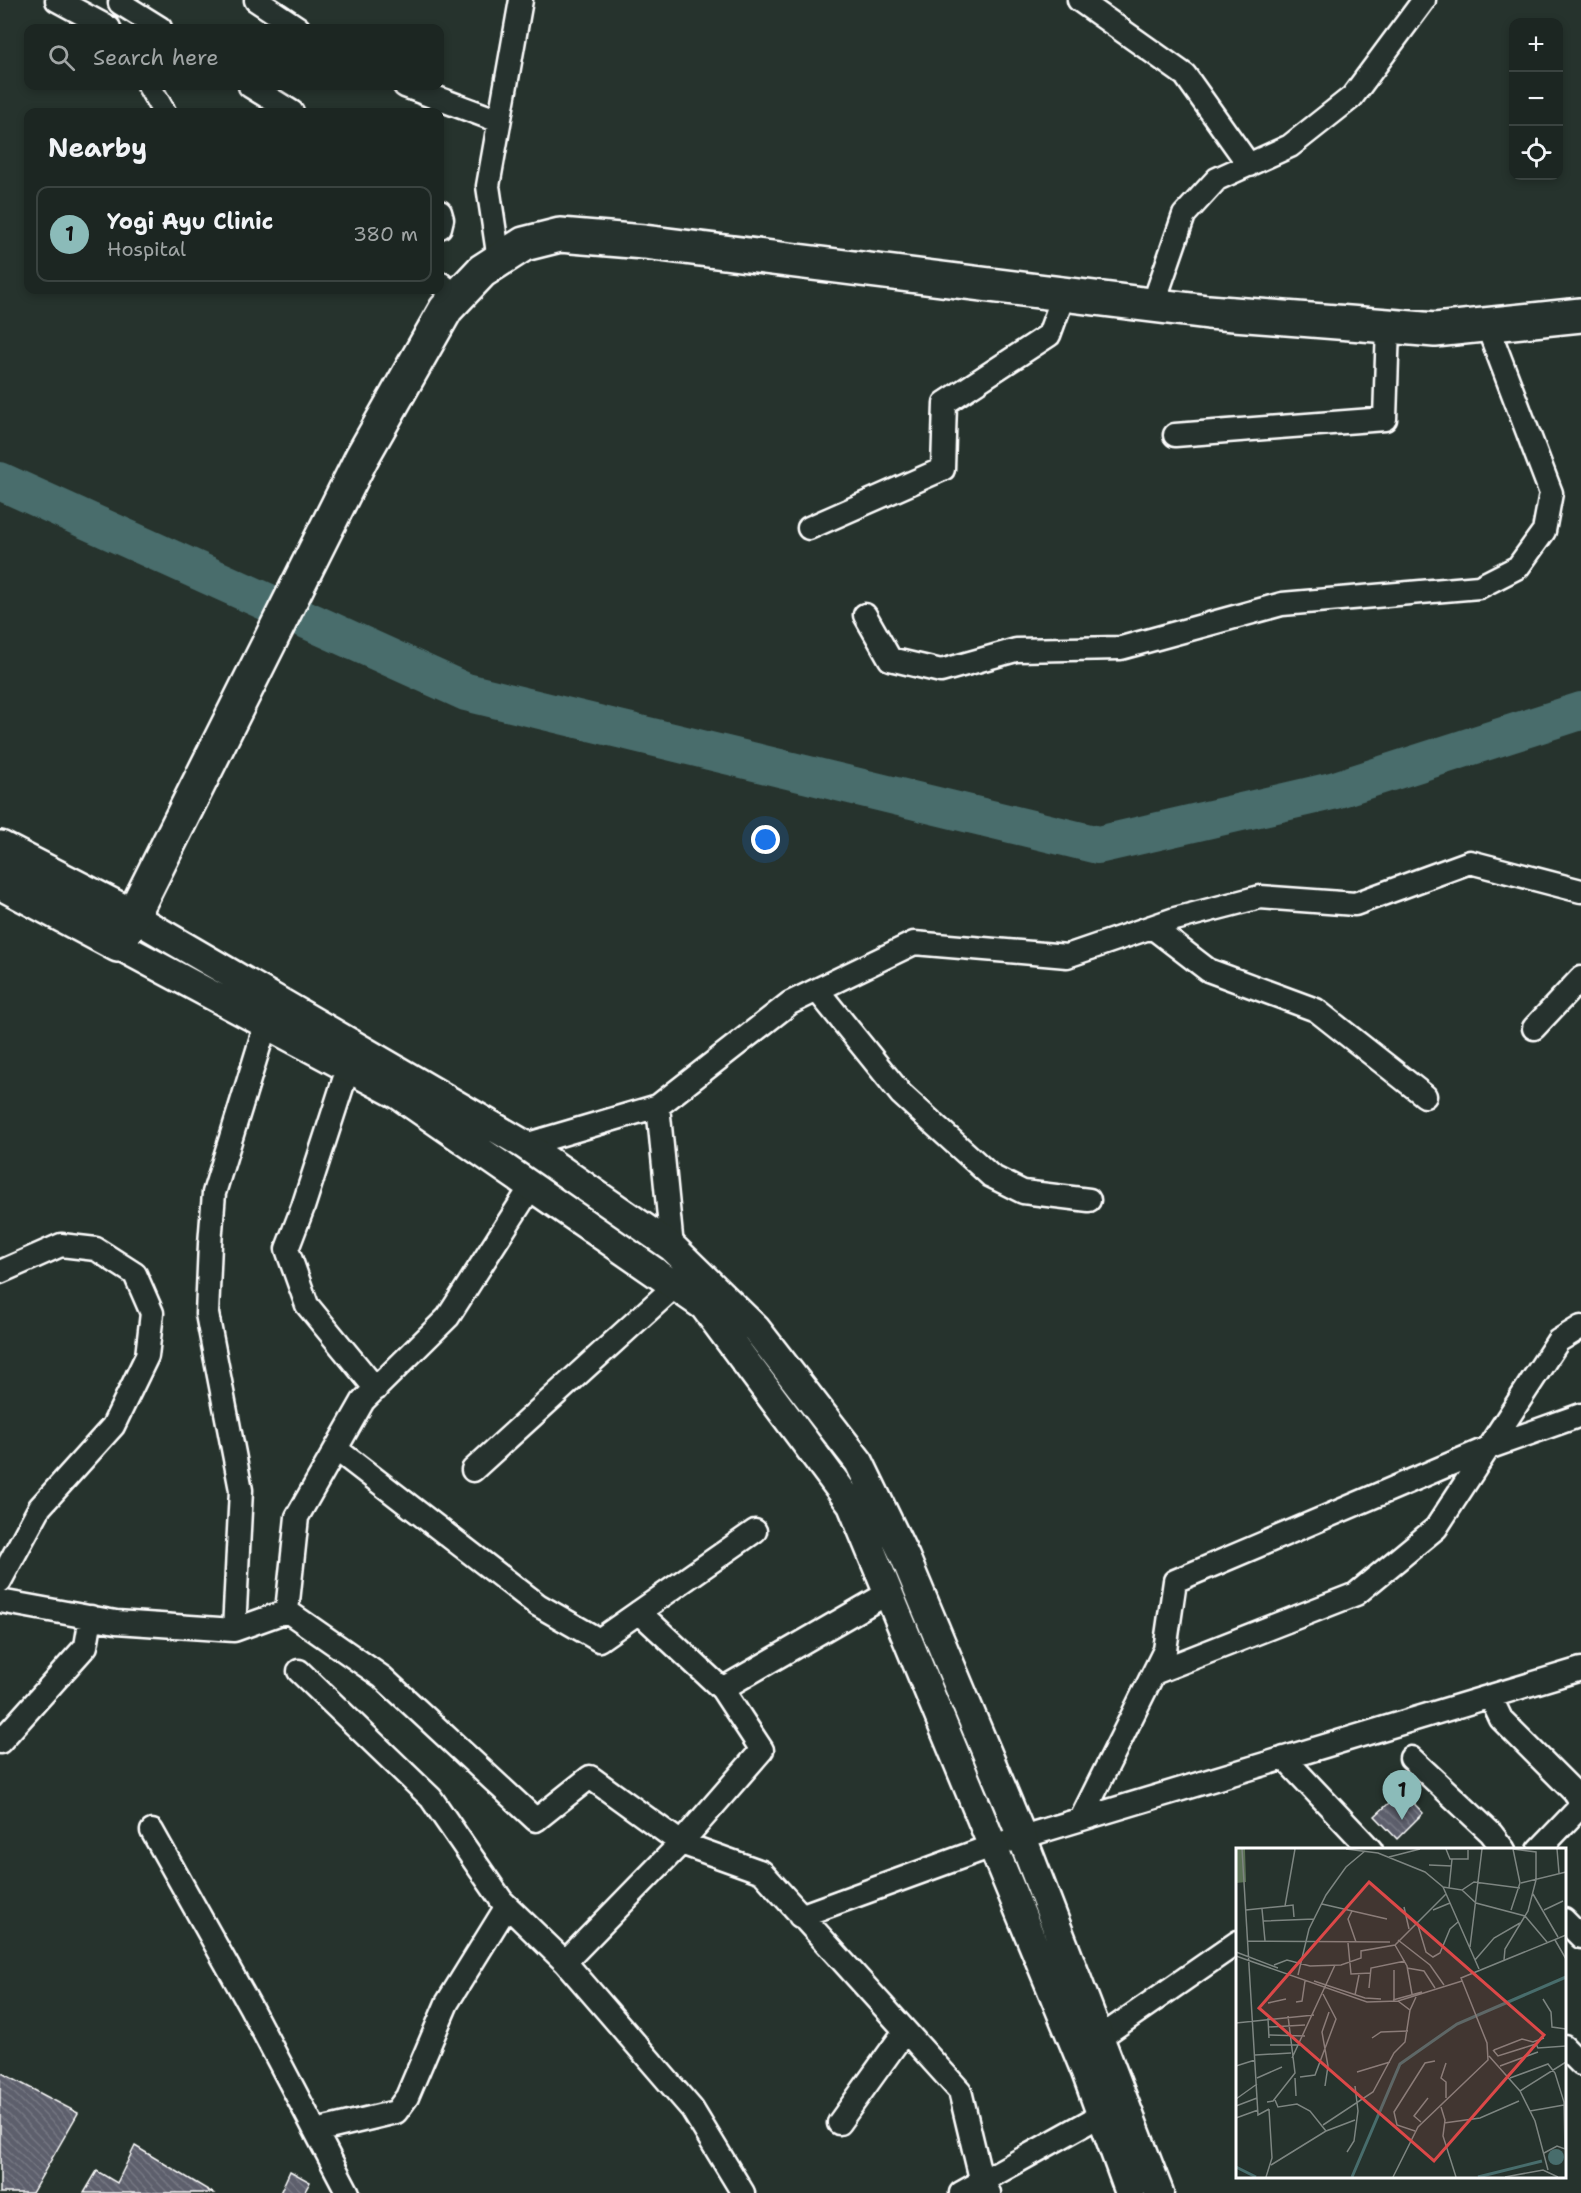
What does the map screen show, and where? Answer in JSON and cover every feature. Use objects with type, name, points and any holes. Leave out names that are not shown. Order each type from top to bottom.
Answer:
[{"type":"highway","points":[[0,882],[118,945],[362,457],[446,309],[448,290],[524,244],[560,235],[645,242],[1208,312],[1435,330],[1581,315]]},
{"type":"highway","points":[[0,848],[132,916]]},
{"type":"main road","points":[[132,916],[525,1145],[672,1248],[756,1329],[860,1462],[905,1557],[1022,1837],[1101,2037],[1159,2193]]},
{"type":"main road","points":[[118,945],[399,1095],[704,1306],[852,1505],[992,1845],[1130,2193]]},
{"type":"street","points":[[57,0],[102,24]]},
{"type":"street","points":[[121,0],[120,3],[154,24]]},
{"type":"street","points":[[256,0],[292,24]]},
{"type":"street","points":[[499,260],[488,186],[521,0]]},
{"type":"street","points":[[1079,0],[1185,75],[1249,165]]},
{"type":"street","points":[[1153,305],[1184,215],[1217,179],[1290,146],[1352,97],[1424,0]]},
{"type":"street","points":[[151,90],[162,108]]},
{"type":"street","points":[[256,90],[286,108]]},
{"type":"street","points":[[416,90],[499,121]]},
{"type":"street","points":[[809,528],[944,469],[945,403],[1049,335],[1064,294]]},
{"type":"street","points":[[865,615],[890,659],[941,670],[1016,650],[1121,648],[1282,604],[1479,587],[1518,567],[1544,531],[1551,493],[1487,325]]},
{"type":"street","points":[[1175,435],[1385,418],[1388,326]]},
{"type":"street","points":[[525,1145],[658,1106],[790,1003],[914,943],[1067,956],[1174,919],[1260,897],[1354,904],[1470,862],[1581,891]]},
{"type":"street","points":[[1152,927],[1208,970],[1316,1010],[1425,1096]]},
{"type":"street","points":[[1534,1028],[1581,978]]},
{"type":"street","points":[[817,990],[901,1094],[991,1176],[1023,1192],[1089,1200]]},
{"type":"street","points":[[234,1630],[241,1490],[207,1314],[210,1244],[214,1193],[266,1024]]},
{"type":"street","points":[[348,1068],[287,1249],[307,1305],[376,1389]]},
{"type":"street","points":[[658,1106],[672,1248]]},
{"type":"street","points":[[287,1611],[297,1517],[363,1401],[448,1317],[531,1187]]},
{"type":"street","points":[[0,1272],[61,1245],[96,1249],[135,1274],[152,1313],[147,1356],[113,1426],[40,1507],[0,1581]]},
{"type":"street","points":[[473,1470],[675,1286]]},
{"type":"street","points":[[1154,1673],[1356,1594],[1436,1528],[1558,1341],[1581,1327]]},
{"type":"street","points":[[1081,1819],[1165,1650],[1175,1581],[1488,1448],[1581,1415]]},
{"type":"street","points":[[336,1449],[538,1605],[599,1640],[755,1531]]},
{"type":"street","points":[[722,1689],[888,1593]]},
{"type":"street","points":[[0,1601],[116,1622],[234,1630],[287,1611]]},
{"type":"street","points":[[287,1611],[382,1677],[536,1820],[591,1777],[681,1843],[762,1872],[960,2091],[986,2188]]},
{"type":"street","points":[[565,1962],[681,1843],[762,1750],[722,1689],[639,1612]]},
{"type":"street","points":[[0,1742],[86,1646],[92,1617]]},
{"type":"street","points":[[299,1671],[431,1797],[507,1905],[565,1962],[692,2109],[743,2193]]},
{"type":"street","points":[[801,1916],[992,1845],[1580,1671]]},
{"type":"street","points":[[1490,1696],[1501,1719],[1574,1792],[1581,1804],[1541,1848]]},
{"type":"street","points":[[1284,1758],[1369,1848]]},
{"type":"street","points":[[1411,1758],[1491,1833],[1502,1848]]},
{"type":"street","points":[[153,1832],[251,2008],[348,2193]]},
{"type":"street","points":[[316,2131],[396,2112],[407,2097],[447,2003],[507,1905]]},
{"type":"street","points":[[1566,1922],[1581,1936]]},
{"type":"street","points":[[1101,2037],[1236,1943]]},
{"type":"street","points":[[839,2123],[905,2031]]},
{"type":"street","points":[[1566,2049],[1581,2064]]},
{"type":"street","points":[[961,2193],[986,2188],[1101,2115]]},
{"type":"building","points":[[1402,1791],[1423,1813],[1397,1839],[1375,1816]]},
{"type":"building","points":[[0,2072],[78,2113],[32,2193],[0,2193]]},
{"type":"building","points":[[135,2146],[213,2193],[84,2193],[97,2171],[117,2183]]},
{"type":"building","points":[[290,2171],[310,2182],[304,2193],[280,2193]]},
{"type":"waterway","points":[[0,481],[466,692],[1098,845],[1332,791],[1581,711]]},
{"type":"place","name":"Yogi Ayu Clinic","points":[[1402,1820]]}]
